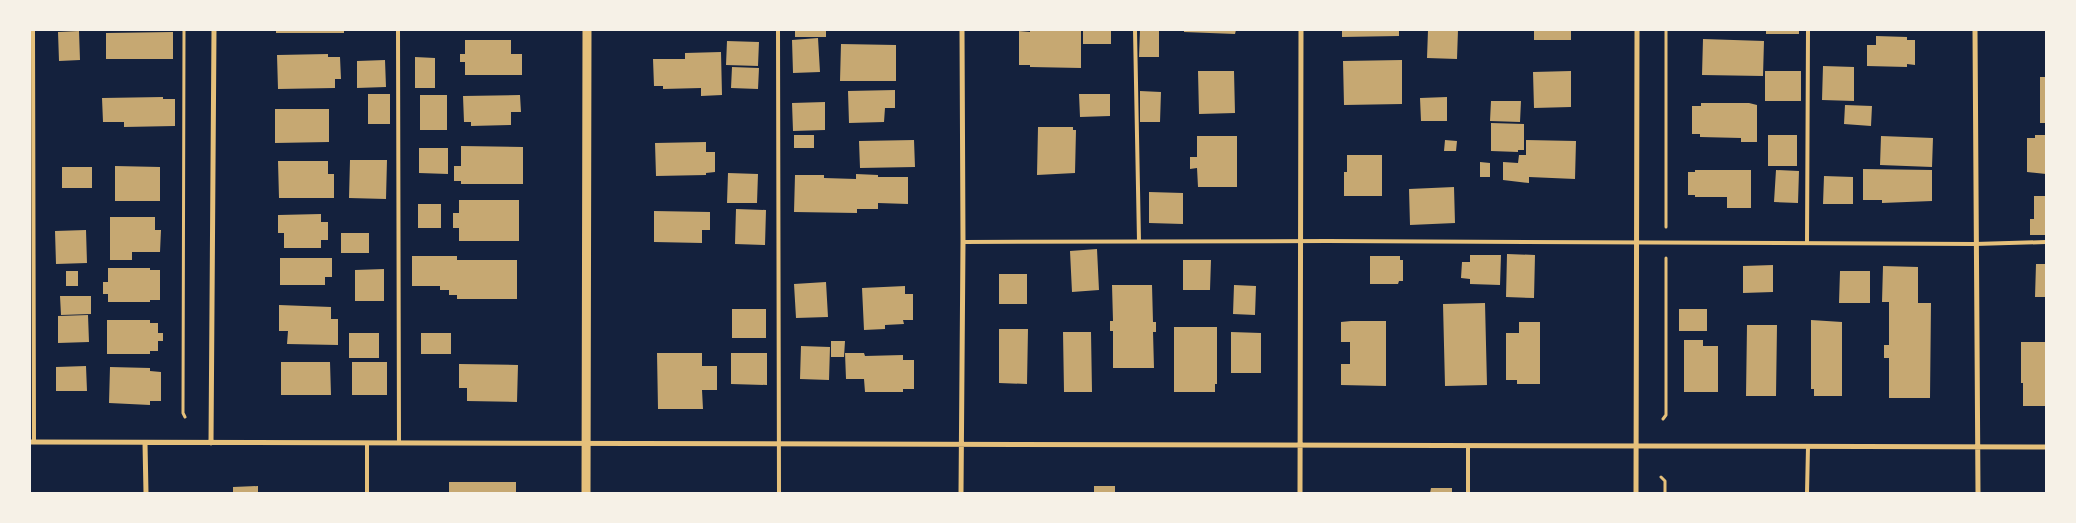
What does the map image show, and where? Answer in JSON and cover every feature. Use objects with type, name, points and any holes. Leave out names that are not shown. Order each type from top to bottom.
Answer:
[{"type":"street","points":[[211,443],[214,30]]},
{"type":"street","points":[[586,493],[587,30]]},
{"type":"street","points":[[961,493],[962,30]]},
{"type":"street","points":[[1300,493],[1301,30]]},
{"type":"street","points":[[1636,493],[1637,30]]},
{"type":"street","points":[[1975,30],[1978,493]]},
{"type":"street","points":[[32,442],[2046,447]]},
{"type":"street","points":[[145,443],[146,493]]},
{"type":"lane","points":[[32,442],[33,30]]},
{"type":"lane","points":[[398,30],[399,444]]},
{"type":"lane","points":[[778,30],[779,493]]},
{"type":"lane","points":[[1135,30],[1139,241]]},
{"type":"lane","points":[[1806,243],[1808,30]]},
{"type":"lane","points":[[963,242],[1301,241],[1975,244],[2046,242]]},
{"type":"lane","points":[[367,444],[367,493]]},
{"type":"lane","points":[[1468,446],[1468,493]]},
{"type":"lane","points":[[1807,493],[1808,447]]},
{"type":"path","points":[[184,30],[183,412],[185,417]]},
{"type":"path","points":[[1661,477],[1665,481],[1665,493]]},
{"type":"building","points":[[276,30],[344,30],[344,33],[276,33]]},
{"type":"building","points":[[795,30],[826,30],[826,37],[795,37]]},
{"type":"building","points":[[1030,30],[1081,30],[1081,68],[1019,65],[1019,31],[1030,32]]},
{"type":"building","points":[[1083,30],[1111,30],[1111,44],[1083,44]]},
{"type":"building","points":[[1140,30],[1159,30],[1159,57],[1139,57]]},
{"type":"building","points":[[1184,30],[1236,30],[1235,34],[1184,32]]},
{"type":"building","points":[[1342,30],[1399,30],[1399,36],[1342,37]]},
{"type":"building","points":[[1428,30],[1458,30],[1457,59],[1427,58]]},
{"type":"building","points":[[1534,30],[1571,30],[1571,40],[1534,40]]},
{"type":"building","points":[[1766,30],[1799,30],[1799,34],[1766,34]]},
{"type":"building","points":[[79,31],[80,60],[59,61],[58,32]]},
{"type":"building","points":[[173,32],[173,59],[106,59],[106,33]]},
{"type":"building","points":[[1876,36],[1907,37],[1907,40],[1915,40],[1915,65],[1907,64],[1907,67],[1867,66],[1867,45],[1876,45]]},
{"type":"building","points":[[818,38],[820,72],[793,73],[792,40]]},
{"type":"building","points":[[1703,39],[1764,41],[1763,76],[1702,75]]},
{"type":"building","points":[[465,40],[511,40],[511,54],[522,54],[522,75],[465,75],[465,62],[460,62],[460,54],[465,54]]},
{"type":"building","points":[[727,41],[759,42],[758,66],[726,65]]},
{"type":"building","points":[[841,44],[896,45],[896,81],[840,81]]},
{"type":"building","points":[[721,52],[722,95],[701,96],[701,88],[663,89],[663,86],[654,86],[653,59],[685,59],[685,53]]},
{"type":"building","points":[[328,54],[328,57],[340,57],[341,79],[335,79],[335,88],[278,89],[277,55]]},
{"type":"building","points":[[415,57],[435,58],[435,88],[415,88]]},
{"type":"building","points":[[385,60],[386,87],[357,88],[357,61]]},
{"type":"building","points":[[1402,60],[1402,104],[1344,105],[1343,61]]},
{"type":"building","points":[[1823,66],[1854,67],[1854,101],[1822,100]]},
{"type":"building","points":[[732,67],[759,68],[758,89],[731,88]]},
{"type":"building","points":[[1198,71],[1234,71],[1235,113],[1199,114]]},
{"type":"building","points":[[1571,71],[1571,107],[1534,108],[1533,72]]},
{"type":"building","points":[[1765,71],[1801,71],[1801,101],[1765,101]]},
{"type":"building","points":[[2040,77],[2046,77],[2046,123],[2040,123]]},
{"type":"building","points":[[895,90],[895,108],[885,108],[884,122],[849,123],[848,91]]},
{"type":"building","points":[[1140,91],[1161,92],[1160,122],[1140,122]]},
{"type":"building","points":[[368,94],[390,94],[390,124],[368,124]]},
{"type":"building","points":[[1079,94],[1110,94],[1110,116],[1080,117]]},
{"type":"building","points":[[420,95],[447,95],[447,130],[420,130]]},
{"type":"building","points":[[520,95],[521,112],[511,112],[511,125],[471,126],[471,122],[464,122],[463,96]]},
{"type":"building","points":[[163,97],[163,99],[175,99],[175,126],[124,127],[124,122],[103,122],[102,98]]},
{"type":"building","points":[[1447,97],[1447,121],[1421,121],[1420,98]]},
{"type":"building","points":[[1491,101],[1521,101],[1520,122],[1490,121]]},
{"type":"building","points":[[825,102],[825,130],[793,131],[792,103]]},
{"type":"building","points":[[1701,103],[1749,103],[1757,105],[1757,142],[1741,142],[1741,138],[1700,137],[1700,134],[1692,134],[1692,106],[1701,106]]},
{"type":"building","points":[[1845,105],[1872,106],[1871,126],[1844,124]]},
{"type":"building","points":[[275,109],[329,109],[329,142],[275,143]]},
{"type":"building","points":[[1491,123],[1524,124],[1524,150],[1518,150],[1518,152],[1491,151]]},
{"type":"building","points":[[1038,127],[1073,127],[1073,130],[1076,130],[1075,173],[1037,175]]},
{"type":"building","points":[[794,135],[814,135],[814,148],[794,148]]},
{"type":"building","points":[[1768,135],[1797,135],[1797,166],[1768,166]]},
{"type":"building","points":[[2035,135],[2046,135],[2046,174],[2027,172],[2027,138],[2035,138]]},
{"type":"building","points":[[1197,136],[1237,136],[1237,187],[1198,187],[1197,168],[1190,169],[1190,157],[1197,157]]},
{"type":"building","points":[[1881,136],[1933,138],[1932,167],[1880,165]]},
{"type":"building","points":[[914,140],[915,167],[860,168],[859,141]]},
{"type":"building","points":[[1445,140],[1457,141],[1456,151],[1444,151]]},
{"type":"building","points":[[1526,140],[1576,141],[1575,179],[1529,177],[1529,183],[1503,180],[1503,162],[1518,163],[1519,155],[1526,155]]},
{"type":"building","points":[[706,142],[706,152],[715,152],[715,172],[706,173],[706,175],[656,176],[655,143]]},
{"type":"building","points":[[461,146],[523,147],[523,184],[461,184],[461,181],[454,181],[454,166],[461,166]]},
{"type":"building","points":[[419,148],[448,148],[448,174],[419,173]]},
{"type":"building","points":[[1347,155],[1382,155],[1382,196],[1344,196],[1344,172],[1347,172]]},
{"type":"building","points":[[350,160],[387,160],[386,199],[349,198]]},
{"type":"building","points":[[278,161],[328,161],[328,174],[334,174],[334,198],[279,198]]},
{"type":"building","points":[[1480,162],[1490,163],[1490,177],[1480,177]]},
{"type":"building","points":[[115,166],[160,167],[160,201],[115,201]]},
{"type":"building","points":[[62,167],[92,167],[92,188],[62,188]]},
{"type":"building","points":[[1863,169],[1932,170],[1932,201],[1882,203],[1882,200],[1863,200]]},
{"type":"building","points":[[1695,170],[1751,170],[1751,208],[1727,208],[1727,197],[1695,197],[1695,195],[1688,195],[1688,172],[1695,172]]},
{"type":"building","points":[[1776,170],[1799,171],[1798,203],[1774,202]]},
{"type":"building","points":[[728,173],[758,174],[757,203],[727,203]]},
{"type":"building","points":[[856,174],[878,175],[878,177],[908,177],[908,204],[878,203],[878,209],[857,209],[857,213],[794,212],[795,175],[824,175],[824,178],[856,179]]},
{"type":"building","points":[[1824,176],[1853,177],[1853,204],[1823,204]]},
{"type":"building","points":[[1454,187],[1455,223],[1410,225],[1409,189]]},
{"type":"building","points":[[1149,192],[1183,193],[1183,224],[1149,223]]},
{"type":"building","points":[[2034,196],[2046,196],[2046,235],[2030,235],[2030,219],[2034,219]]},
{"type":"building","points":[[459,200],[519,200],[519,241],[459,241],[459,228],[453,228],[453,213],[459,213]]},
{"type":"building","points":[[418,204],[441,204],[441,228],[418,228]]},
{"type":"building","points":[[736,209],[766,210],[765,245],[735,244]]},
{"type":"building","points":[[654,211],[710,212],[710,230],[702,230],[702,243],[654,242]]},
{"type":"building","points":[[321,214],[321,222],[328,222],[328,240],[321,240],[321,248],[284,248],[284,233],[278,233],[278,215]]},
{"type":"building","points":[[110,217],[155,217],[155,230],[161,230],[160,252],[132,252],[132,260],[110,260]]},
{"type":"building","points":[[86,230],[87,263],[56,264],[55,231]]},
{"type":"building","points":[[341,233],[369,233],[369,253],[341,253]]},
{"type":"building","points":[[1097,249],[1099,290],[1072,292],[1070,251]]},
{"type":"building","points":[[1507,254],[1535,255],[1534,298],[1506,297]]},
{"type":"building","points":[[1470,255],[1501,255],[1500,285],[1470,284],[1470,279],[1461,278],[1462,262],[1470,262]]},
{"type":"building","points":[[412,256],[457,256],[457,260],[517,260],[517,299],[457,299],[457,295],[449,295],[449,290],[440,290],[440,286],[412,286]]},
{"type":"building","points":[[1370,256],[1400,256],[1400,260],[1403,260],[1403,281],[1399,281],[1398,284],[1370,284]]},
{"type":"building","points":[[280,258],[332,258],[332,277],[325,277],[325,285],[280,285]]},
{"type":"building","points":[[1183,260],[1211,260],[1210,290],[1183,290]]},
{"type":"building","points":[[2036,264],[2046,264],[2046,297],[2035,297]]},
{"type":"building","points":[[1773,265],[1773,292],[1743,293],[1743,266]]},
{"type":"building","points":[[1883,266],[1918,267],[1918,303],[1931,303],[1930,398],[1889,398],[1889,358],[1884,358],[1884,345],[1889,345],[1889,302],[1882,302]]},
{"type":"building","points":[[108,268],[150,268],[150,270],[160,270],[160,300],[150,300],[150,302],[108,302],[108,294],[103,294],[103,282],[108,282]]},
{"type":"building","points":[[384,269],[384,301],[355,301],[355,270]]},
{"type":"building","points":[[66,271],[78,271],[78,286],[66,286]]},
{"type":"building","points":[[1840,271],[1870,271],[1870,303],[1839,303]]},
{"type":"building","points":[[999,274],[1027,274],[1027,304],[999,304]]},
{"type":"building","points":[[826,282],[828,317],[796,318],[794,284]]},
{"type":"building","points":[[1112,285],[1152,285],[1153,322],[1156,322],[1156,332],[1153,332],[1154,368],[1113,368],[1113,331],[1110,331],[1110,321],[1113,321]]},
{"type":"building","points":[[1234,285],[1256,286],[1255,315],[1233,314]]},
{"type":"building","points":[[905,286],[905,294],[913,294],[913,320],[903,320],[904,324],[885,325],[885,329],[864,330],[862,288]]},
{"type":"building","points":[[60,296],[91,296],[91,314],[61,315]]},
{"type":"building","points":[[1485,303],[1487,385],[1445,386],[1443,304]]},
{"type":"building","points":[[279,305],[331,307],[331,319],[338,319],[338,345],[287,344],[288,331],[279,331]]},
{"type":"building","points":[[732,309],[766,309],[766,338],[732,338]]},
{"type":"building","points":[[1679,309],[1707,309],[1707,331],[1679,331]]},
{"type":"building","points":[[88,315],[89,342],[58,343],[58,316]]},
{"type":"building","points":[[107,320],[150,320],[150,323],[158,323],[158,333],[163,333],[163,341],[158,341],[158,351],[150,351],[150,354],[107,354]]},
{"type":"building","points":[[1811,320],[1842,322],[1842,396],[1814,396],[1814,389],[1811,389]]},
{"type":"building","points":[[1386,321],[1386,386],[1341,385],[1341,364],[1350,364],[1350,342],[1341,342],[1341,322]]},
{"type":"building","points":[[1519,322],[1540,322],[1540,384],[1517,384],[1517,380],[1506,380],[1506,333],[1519,333]]},
{"type":"building","points":[[1747,325],[1777,325],[1776,396],[1746,396]]},
{"type":"building","points":[[1174,327],[1217,327],[1217,384],[1215,384],[1215,392],[1174,392]]},
{"type":"building","points":[[999,329],[1028,329],[1027,384],[999,383]]},
{"type":"building","points":[[1063,332],[1091,332],[1092,392],[1064,392]]},
{"type":"building","points":[[1231,332],[1261,333],[1261,373],[1231,373]]},
{"type":"building","points":[[349,333],[379,333],[379,358],[349,358]]},
{"type":"building","points":[[421,333],[451,333],[451,354],[421,354]]},
{"type":"building","points":[[1684,340],[1703,340],[1703,346],[1718,346],[1718,392],[1684,392]]},
{"type":"building","points":[[831,341],[845,341],[844,357],[831,357]]},
{"type":"building","points":[[2021,342],[2046,342],[2046,406],[2023,406]]},
{"type":"building","points":[[801,346],[830,347],[829,380],[800,379]]},
{"type":"building","points":[[657,353],[702,353],[702,366],[717,366],[717,390],[702,390],[703,409],[658,409]]},
{"type":"building","points":[[731,353],[767,353],[767,385],[731,384]]},
{"type":"building","points":[[845,353],[864,353],[865,356],[903,355],[903,360],[914,360],[914,389],[903,389],[903,392],[865,392],[864,379],[846,379]]},
{"type":"building","points":[[281,362],[330,362],[331,395],[281,395]]},
{"type":"building","points":[[352,362],[387,362],[387,395],[352,395]]},
{"type":"building","points":[[459,364],[518,365],[517,402],[467,401],[467,388],[459,388]]},
{"type":"building","points":[[86,366],[87,391],[56,391],[56,367]]},
{"type":"building","points":[[110,367],[150,368],[150,371],[161,372],[161,401],[150,401],[150,405],[109,403]]},
{"type":"building","points":[[449,482],[516,482],[516,493],[449,493]]},
{"type":"building","points":[[258,486],[258,493],[233,493],[233,487]]},
{"type":"building","points":[[1094,486],[1115,486],[1115,493],[1094,493]]},
{"type":"building","points":[[1431,488],[1452,488],[1452,493],[1430,493]]}]
